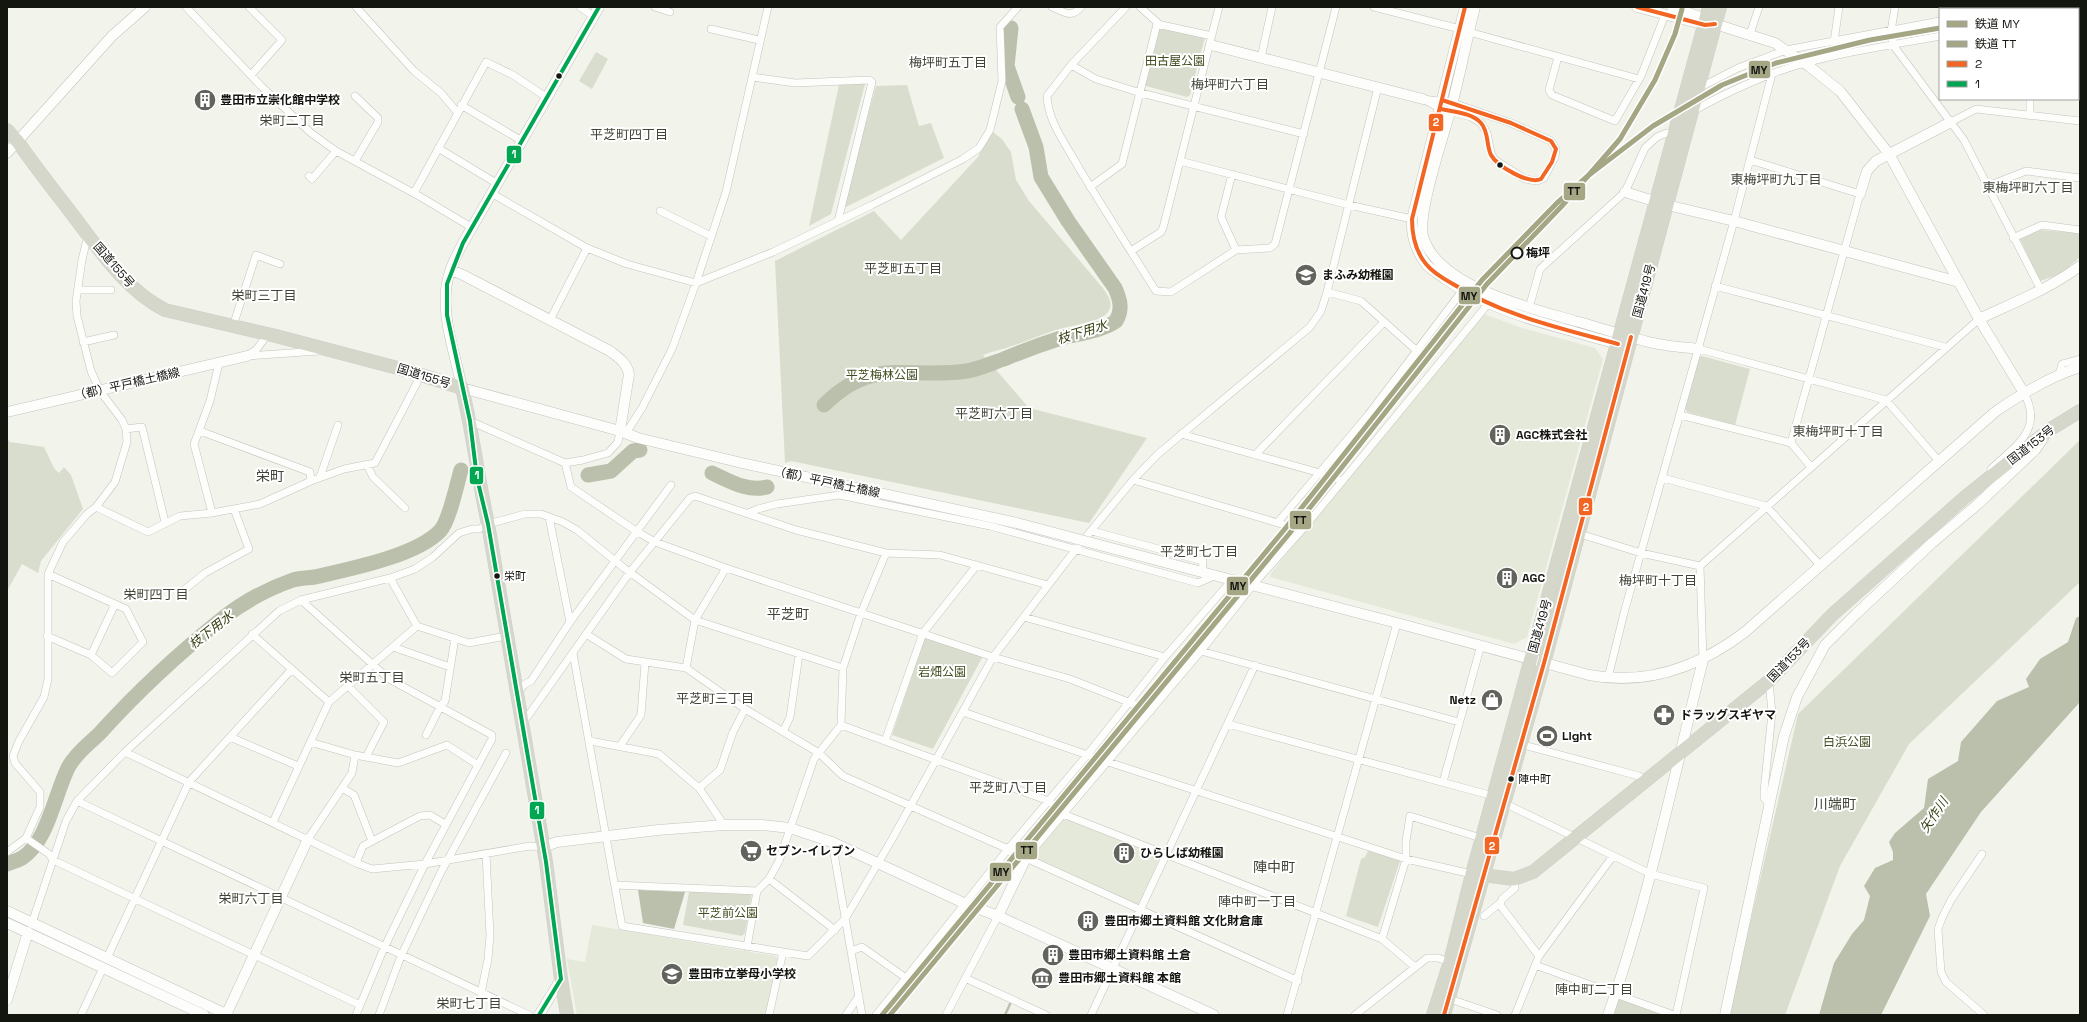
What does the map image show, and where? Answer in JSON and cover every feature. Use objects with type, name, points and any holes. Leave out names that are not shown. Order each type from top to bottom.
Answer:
[{"type":"highway","name":"国道419号","points":[[1662,204],[1674,133],[1709,19],[1720,7]]},
{"type":"highway","name":"国道419号","points":[[1478,875],[1481,838],[1499,800],[1520,744],[1544,663],[1625,340],[1662,204],[1699,88],[1709,19]]},
{"type":"highway","name":"国道155号","points":[[7,130],[18,142],[91,239],[131,287],[152,303],[166,310],[329,350],[421,375],[462,388],[470,421],[478,478],[488,524],[543,846],[567,1015]]},
{"type":"highway","name":"国道419号","points":[[1478,875],[1499,800],[1530,660],[1625,340]]},
{"type":"highway","name":"国道153号","points":[[1514,880],[1533,872],[1769,682],[1832,615],[1964,498],[2049,430],[2080,411]]},
{"type":"highway","points":[[1478,875],[1514,880]]},
{"type":"highway","points":[[1433,1015],[1478,875]]},
{"type":"highway","points":[[1444,1015],[1450,999],[1478,875]]},
{"type":"street","points":[[7,153],[106,41],[145,7]]},
{"type":"street","points":[[186,7],[251,76],[291,115],[336,151],[414,193],[471,227]]},
{"type":"street","points":[[249,7],[282,40],[251,76]]},
{"type":"street","points":[[356,7],[414,71],[459,109],[522,141]]},
{"type":"street","points":[[580,7],[593,16]]},
{"type":"street","points":[[462,388],[447,315],[446,292],[450,270],[471,227],[599,7]]},
{"type":"street","points":[[655,7],[670,12]]},
{"type":"street","points":[[470,421],[565,463],[594,458],[608,453],[618,442],[623,432],[642,408],[672,349],[696,283],[726,192],[768,7]]},
{"type":"street","points":[[491,193],[587,248],[627,264],[696,283],[773,252],[838,221],[963,159],[983,144],[990,130],[1002,81],[1000,27],[1018,7]]},
{"type":"street","points":[[1052,7],[1071,14],[1076,14],[1081,7]]},
{"type":"street","points":[[1126,7],[1072,65],[1047,96],[1047,99],[1050,116],[1090,186],[1156,291],[1171,292],[1236,250],[1270,248],[1275,244],[1291,188],[1336,7]]},
{"type":"street","points":[[1140,7],[1158,23],[1261,58],[1378,87],[1511,123],[1551,142],[1556,149],[1555,158],[1544,178],[1537,181],[1526,179],[1495,160],[1491,153],[1487,133],[1481,123],[1446,106]]},
{"type":"street","points":[[1131,251],[1161,232],[1163,228],[1219,7]]},
{"type":"street","points":[[1261,58],[1272,7]]},
{"type":"street","points":[[1374,7],[1638,79]]},
{"type":"street","points":[[1465,7],[1464,31],[1446,106],[1424,211],[1423,235],[1428,249],[1437,260],[1472,285],[1505,300],[1625,340]]},
{"type":"street","points":[[1464,31],[1476,7]]},
{"type":"street","points":[[1637,7],[1665,15],[1709,19]]},
{"type":"street","points":[[1672,7],[1775,43],[1786,50],[1840,91],[1889,154],[1979,319],[2024,393],[2032,411],[2031,425],[2021,439],[1964,498]]},
{"type":"street","points":[[1750,34],[1759,7]]},
{"type":"street","points":[[1834,42],[1839,7]]},
{"type":"street","points":[[1895,7],[1891,31],[1893,45],[1964,140],[2041,290]]},
{"type":"street","points":[[1558,57],[1549,90],[1552,95],[1610,121],[1615,121],[1638,79],[1665,15]]},
{"type":"street","points":[[1699,88],[1738,68],[1786,50],[1939,21]]},
{"type":"street","points":[[1090,186],[1122,164],[1158,23]]},
{"type":"street","points":[[711,29],[760,40]]},
{"type":"street","points":[[1692,112],[1718,97],[1772,74],[1806,64],[1939,36]]},
{"type":"street","points":[[414,193],[486,62],[513,75],[546,97]]},
{"type":"street","points":[[1072,65],[1096,79],[1141,93],[1304,134]]},
{"type":"street","points":[[1608,678],[1641,553],[1699,350],[1772,74]]},
{"type":"street","points":[[752,77],[795,84],[869,80],[872,82],[838,221]]},
{"type":"street","points":[[573,653],[590,740],[622,926],[808,956],[845,919],[993,657],[1076,549],[1133,480],[1181,434],[1310,327],[1321,311],[1378,87]]},
{"type":"street","points":[[355,96],[378,118],[378,122],[355,161]]},
{"type":"street","points":[[2030,100],[2030,116]]},
{"type":"street","points":[[1446,106],[1412,219],[1413,237],[1427,264],[1462,291],[1488,304],[1525,318],[1625,340],[1644,341],[1699,350],[1809,381],[1886,400],[1938,460]]},
{"type":"street","points":[[1791,444],[1867,171],[1876,161],[1976,109],[2080,121]]},
{"type":"street","points":[[1529,308],[1540,269],[1625,192],[1645,148],[1657,137],[1668,133],[1674,133]]},
{"type":"street","points":[[438,148],[496,183]]},
{"type":"street","points":[[308,176],[312,179],[336,151]]},
{"type":"street","points":[[1750,160],[1860,194]]},
{"type":"street","points":[[1180,161],[1291,188],[1349,205],[1412,219]]},
{"type":"street","points":[[1988,186],[2026,171],[2080,178]]},
{"type":"street","points":[[1232,174],[1221,217],[1236,250]]},
{"type":"street","points":[[1625,192],[1662,204],[1734,221],[1959,282]]},
{"type":"street","points":[[660,211],[711,236]]},
{"type":"street","points":[[2013,238],[2042,225],[2080,230]]},
{"type":"street","points":[[7,852],[28,839],[40,806],[40,792],[15,763],[13,756],[19,741],[44,697],[48,679],[48,574],[62,542],[87,514],[96,507],[118,476],[127,442],[126,429],[122,420],[100,391],[91,371],[77,316],[78,290],[86,243],[91,239]]},
{"type":"street","points":[[550,320],[587,248]]},
{"type":"street","points":[[233,326],[256,255],[280,264]]},
{"type":"street","points":[[1608,1015],[1634,938],[1703,660],[1700,566],[1945,347],[1979,319],[2041,290],[2063,278],[2080,266]]},
{"type":"street","points":[[450,270],[463,274],[610,351],[621,359],[628,368],[629,382],[623,432]]},
{"type":"street","points":[[1715,286],[1826,317],[1945,347]]},
{"type":"street","points":[[78,290],[111,290]]},
{"type":"street","points":[[1278,522],[1320,473],[1418,351],[1462,291]]},
{"type":"street","points":[[1327,292],[1361,302],[1418,351]]},
{"type":"street","points":[[946,1015],[998,916],[1026,858],[1201,651],[1252,586],[1302,530],[1488,304]]},
{"type":"street","points":[[1255,455],[1384,322]]},
{"type":"street","points":[[247,356],[256,350],[268,334]]},
{"type":"street","points":[[83,342],[114,335]]},
{"type":"street","points":[[247,356],[329,350]]},
{"type":"street","name":"（都）平戸橋土橋線","points":[[7,412],[34,404],[100,391],[247,356]]},
{"type":"street","points":[[2060,375],[2062,364],[2080,359]]},
{"type":"street","points":[[212,513],[194,444],[200,431],[219,363]]},
{"type":"street","name":"（都）平戸橋土橋線","points":[[462,388],[685,450],[742,464],[1017,523],[1231,581],[1481,645],[1530,660],[1608,678],[1645,677],[1669,672],[1703,660],[1745,632],[1938,460],[1995,412],[2024,393],[2080,367]]},
{"type":"street","points":[[96,507],[148,532],[165,522],[180,516],[212,513],[260,504],[344,468],[367,465],[375,462],[421,375]]},
{"type":"street","points":[[1680,415],[1791,444],[1811,467]]},
{"type":"street","points":[[320,477],[338,425]]},
{"type":"street","points":[[126,429],[142,426],[165,522]]},
{"type":"street","points":[[1724,1015],[1770,805],[1776,771],[1790,717],[1806,678],[1825,645],[1932,543],[1978,504],[2035,450],[2049,430]]},
{"type":"street","points":[[200,431],[310,472],[311,481]]},
{"type":"street","points":[[1181,434],[1320,473],[1342,481]]},
{"type":"street","points":[[565,463],[571,487],[636,531],[655,542],[726,568],[993,657],[1070,679],[1150,711]]},
{"type":"street","points":[[367,465],[373,477],[405,508]]},
{"type":"street","points":[[1663,478],[1766,506],[1820,565]]},
{"type":"street","points":[[1133,480],[1302,530]]},
{"type":"street","points":[[517,693],[525,684],[531,681],[570,622],[671,485]]},
{"type":"street","points":[[748,513],[777,504],[839,495],[990,526],[1198,582],[1214,576]]},
{"type":"street","points":[[522,725],[630,572],[690,498],[695,496],[796,530],[886,553],[940,554],[1048,585]]},
{"type":"street","points":[[184,590],[205,573],[249,549],[234,509]]},
{"type":"street","points":[[7,1000],[66,821],[77,801],[125,752],[252,634],[279,611],[301,600],[390,578],[415,570],[433,557],[459,533],[479,529],[488,524],[525,514],[540,514],[550,517],[564,522],[577,530],[604,550],[615,561],[695,620],[798,655],[842,668]]},
{"type":"street","points":[[550,517],[570,622]]},
{"type":"street","points":[[1092,531],[1203,562],[1198,572]]},
{"type":"street","points":[[1577,533],[1641,553],[1700,566]]},
{"type":"street","points":[[747,947],[757,891],[769,879],[779,861],[814,759],[841,725],[842,668],[861,613],[886,553]]},
{"type":"street","points":[[885,742],[923,633],[977,565]]},
{"type":"street","points":[[686,668],[695,620],[726,568]]},
{"type":"street","points":[[47,636],[91,655],[112,673],[143,642],[126,609],[48,574]]},
{"type":"street","points":[[390,578],[417,626],[469,643],[506,636]]},
{"type":"street","points":[[876,1015],[966,904],[1008,849],[1088,754],[1165,657],[1231,581]]},
{"type":"street","points":[[301,600],[389,679],[492,735],[478,765],[424,864],[384,948],[356,1015]]},
{"type":"street","points":[[91,655],[115,604]]},
{"type":"street","points":[[1024,617],[1165,657]]},
{"type":"street","points":[[1288,1015],[1397,623]]},
{"type":"street","points":[[273,822],[329,702],[349,687],[417,626]]},
{"type":"street","points":[[252,634],[329,702]]},
{"type":"street","points":[[586,634],[626,659],[686,668],[745,709],[819,753],[843,776],[1008,849],[1298,982]]},
{"type":"street","points":[[426,734],[445,701],[455,638]]},
{"type":"street","points":[[1443,782],[1481,645]]},
{"type":"street","points":[[393,647],[450,667]]},
{"type":"street","points":[[1201,651],[1459,722]]},
{"type":"street","points":[[783,732],[790,717],[798,655]]},
{"type":"street","points":[[620,746],[641,714],[645,663]]},
{"type":"street","points":[[1091,1015],[1255,665]]},
{"type":"street","points":[[107,958],[163,841],[189,782],[292,669]]},
{"type":"street","points":[[1769,682],[1772,713],[1764,798],[1770,805]]},
{"type":"street","points":[[349,687],[384,722],[366,757]]},
{"type":"street","points":[[700,788],[720,770],[733,732],[745,709]]},
{"type":"street","points":[[963,712],[1108,762],[1406,858],[1478,875]]},
{"type":"street","points":[[1228,724],[1443,782],[1499,800],[1651,874],[1704,888],[1675,1015],[1535,965]]},
{"type":"street","points":[[841,725],[1049,801],[1063,814],[1317,912],[1382,939],[1415,968]]},
{"type":"street","points":[[230,737],[298,766]]},
{"type":"street","points":[[590,740],[660,754],[700,788],[724,825]]},
{"type":"street","points":[[310,742],[355,755],[398,763],[447,745],[478,765]]},
{"type":"street","points":[[1520,744],[1639,776],[1646,781]]},
{"type":"street","points":[[125,752],[356,863],[372,869],[424,864],[530,846],[543,846],[557,842],[658,830],[762,824],[790,828],[832,842],[878,862],[966,904],[998,916],[1112,970],[1214,1015]]},
{"type":"street","points":[[380,1015],[401,956],[441,872],[450,859],[506,752]]},
{"type":"street","points":[[7,923],[30,927],[107,958],[227,1015],[308,839],[352,773],[355,755]]},
{"type":"street","points":[[342,788],[354,795],[372,841]]},
{"type":"street","points":[[77,801],[384,948],[529,1015]]},
{"type":"street","points":[[356,863],[364,846],[420,816],[430,815],[445,824]]},
{"type":"street","points":[[1382,939],[1406,858],[1406,841],[1410,816],[1481,838]]},
{"type":"street","points":[[28,839],[49,854],[53,860],[360,1005]]},
{"type":"street","points":[[832,842],[862,1015]]},
{"type":"street","points":[[481,993],[488,959],[490,935],[486,854]]},
{"type":"street","points":[[1982,854],[1951,900],[1938,929],[1941,972],[1946,982],[1984,1015]]},
{"type":"street","points":[[1515,1015],[1539,956],[1613,856]]},
{"type":"street","points":[[769,879],[834,930]]},
{"type":"street","points":[[1484,916],[1515,888],[1514,880]]},
{"type":"street","points":[[615,885],[757,891]]},
{"type":"street","points":[[1500,903],[1539,956]]},
{"type":"street","points":[[7,911],[30,927],[103,968],[204,1015]]},
{"type":"street","points":[[851,951],[862,947],[906,978]]},
{"type":"street","points":[[769,1015],[783,952]]},
{"type":"street","points":[[1355,1015],[1427,958],[1438,958],[1450,962]]},
{"type":"street","points":[[81,1015],[103,968]]},
{"type":"street","points":[[965,978],[1046,1015]]},
{"type":"street","points":[[539,1015],[561,979]]},
{"type":"street","points":[[846,1015],[859,996]]},
{"type":"street","points":[[1450,999],[1497,1015]]},
{"type":"shaded area","points":[[1484,314],[1522,328],[1595,348],[1603,359],[1527,637],[1514,644],[1270,577],[1271,573]]},
{"type":"shaded area","points":[[1065,818],[1161,855],[1138,906],[1032,857]]},
{"type":"shaded area","name":"豊田市立挙母小学校","points":[[592,925],[775,956],[778,959],[766,1015],[577,1015],[567,959],[585,962]]},
{"type":"green space","name":"田古屋公園","points":[[1159,26],[1205,37],[1190,95],[1187,97],[1146,86],[1144,83]]},
{"type":"green space","points":[[596,52],[608,59],[592,89],[579,81]]},
{"type":"green space","points":[[840,80],[863,80],[865,84],[831,214],[809,226]]},
{"type":"green space","points":[[907,85],[919,126],[931,123],[944,158],[846,207],[843,206],[876,86]]},
{"type":"green space","name":"平芝梅林公園","points":[[990,130],[1002,139],[1011,152],[1016,180],[1029,201],[1102,287],[1108,296],[1110,309],[1104,316],[1091,322],[1059,329],[983,355],[1029,408],[1147,438],[1089,523],[791,461],[785,463],[775,261],[874,211],[901,240],[978,157]]},
{"type":"green space","points":[[2040,230],[2080,233],[2080,257],[2061,274],[2040,281],[2020,239]]},
{"type":"green space","points":[[1702,356],[1750,369],[1735,425],[1687,412],[1685,408],[1699,357]]},
{"type":"green space","points":[[7,438],[10,442],[44,447],[54,468],[59,473],[64,467],[71,475],[83,509],[41,561],[38,573],[22,564],[7,591]]},
{"type":"green space","name":"白浜公園","points":[[2080,440],[2080,582],[1909,744],[1840,866],[1785,1015],[1729,1015],[1798,714]]},
{"type":"green space","name":"岩畑公園","points":[[925,637],[983,656],[933,749],[892,735]]},
{"type":"green space","points":[[1369,849],[1401,858],[1378,927],[1346,916],[1361,859],[1365,857]]},
{"type":"green space","name":"平芝前公園","points":[[689,892],[752,892],[745,933],[742,936],[683,925]]},
{"type":"green space","points":[[1618,998],[1663,1015],[1612,1015]]},
{"type":"water","name":"矢作川","points":[[2080,616],[2080,702],[1981,812],[1926,894],[1930,916],[1881,1015],[1819,1015],[1834,963],[1852,934],[1864,920],[1870,896],[1864,886],[1875,868],[1893,860],[1893,852],[1889,842],[1895,833],[1924,808],[1928,779],[1958,761],[1961,742],[1997,701],[2029,687],[2026,679],[2040,659],[2068,642],[2076,618]]},
{"type":"water","points":[[638,890],[685,892],[674,929],[643,923]]},
{"type":"waterway","name":"枝下用水","points":[[1011,28],[1007,66],[1018,97]]},
{"type":"waterway","name":"枝下用水","points":[[824,405],[842,390],[859,380],[876,375],[892,373],[946,373],[972,370],[1054,340],[1105,327],[1116,321],[1120,313],[1120,304],[1115,288],[1068,221],[1041,177],[1036,147],[1022,109]]},
{"type":"waterway","name":"枝下用水","points":[[588,475],[611,471],[633,451],[640,450]]},
{"type":"waterway","name":"枝下用水","points":[[7,864],[22,858],[31,851],[38,841],[45,829],[64,777],[76,756],[144,687],[191,645],[231,612],[256,596],[274,587],[301,578],[315,577],[364,566],[415,548],[429,540],[440,531],[447,520],[461,470]]},
{"type":"waterway","name":"枝下用水","points":[[712,473],[746,487],[767,487]]},
{"type":"waterway","points":[[1005,1015],[1010,1004]]},
{"type":"rail line","name":"TT","points":[[890,1015],[1289,534],[1487,284],[1561,207],[1620,139],[1655,80],[1675,34],[1682,9]]},
{"type":"rail line","name":"MY","points":[[882,1015],[1284,530],[1482,280],[1557,203],[1589,175],[1653,126],[1722,85],[1776,63],[1870,40],[1939,28]]},
{"type":"transit line","name":"1","points":[[561,979],[546,862],[488,524],[477,478],[470,421],[447,315],[447,284],[463,243],[599,7]]},
{"type":"transit line","name":"2","points":[[1465,7],[1412,219],[1417,249],[1429,267],[1439,276],[1492,305],[1533,320],[1618,344]]},
{"type":"transit line","name":"2","points":[[1637,7],[1705,25],[1715,24]]},
{"type":"transit line","name":"2","points":[[1441,109],[1462,113],[1473,117],[1481,123],[1485,130],[1491,155],[1506,169],[1521,177],[1536,180],[1541,179],[1552,162],[1556,149],[1551,141],[1511,123],[1442,100]]},
{"type":"transit line","name":"2","points":[[1444,1015],[1544,663],[1631,337]]},
{"type":"transit line","name":"1","points":[[539,1015],[561,979]]},
{"type":"place","name":"豊田市立崇化館中学校","points":[[205,100]]},
{"type":"place","name":"梅坪","points":[[1517,253]]},
{"type":"place","name":"まふみ幼稚園","points":[[1306,275]]},
{"type":"place","name":"AGC株式会社","points":[[1500,435]]},
{"type":"place","name":"栄町","points":[[497,576]]},
{"type":"place","name":"AGC","points":[[1507,578]]},
{"type":"place","name":"Netz","points":[[1492,700]]},
{"type":"place","name":"ドラッグスギヤマ","points":[[1664,715]]},
{"type":"place","name":"Light","points":[[1547,736]]},
{"type":"place","name":"陣中町","points":[[1511,779]]},
{"type":"place","name":"セブン-イレブン","points":[[751,851]]},
{"type":"place","name":"ひらしば幼稚園","points":[[1124,853]]},
{"type":"place","name":"豊田市郷土資料館 文化財倉庫","points":[[1088,921]]},
{"type":"place","name":"豊田市郷土資料館 土倉","points":[[1053,955]]},
{"type":"place","name":"豊田市立挙母小学校","points":[[672,974]]},
{"type":"place","name":"豊田市郷土資料館 本館","points":[[1042,978]]},
{"type":"district","name":"梅坪町五丁目","points":[[948,62]]},
{"type":"district","name":"梅坪町六丁目","points":[[1230,84]]},
{"type":"district","name":"栄町二丁目","points":[[292,120]]},
{"type":"district","name":"平芝町四丁目","points":[[629,134]]},
{"type":"district","name":"東梅坪町九丁目","points":[[1776,179]]},
{"type":"district","name":"東梅坪町六丁目","points":[[2028,187]]},
{"type":"district","name":"平芝町五丁目","points":[[903,268]]},
{"type":"district","name":"栄町三丁目","points":[[264,295]]},
{"type":"district","name":"平芝町六丁目","points":[[994,413]]},
{"type":"district","name":"東梅坪町十丁目","points":[[1838,431]]},
{"type":"district","name":"栄町","points":[[270,476]]},
{"type":"district","name":"平芝町七丁目","points":[[1199,551]]},
{"type":"district","name":"梅坪町十丁目","points":[[1658,580]]},
{"type":"district","name":"栄町四丁目","points":[[156,594]]},
{"type":"district","name":"平芝町","points":[[788,614]]},
{"type":"district","name":"栄町五丁目","points":[[372,677]]},
{"type":"district","name":"平芝町三丁目","points":[[715,698]]},
{"type":"district","name":"平芝町八丁目","points":[[1008,787]]},
{"type":"district","name":"川端町","points":[[1835,804]]},
{"type":"district","name":"陣中町","points":[[1274,867]]},
{"type":"district","name":"栄町六丁目","points":[[251,898]]},
{"type":"district","name":"陣中町一丁目","points":[[1257,901]]},
{"type":"district","name":"陣中町二丁目","points":[[1594,989]]},
{"type":"district","name":"栄町七丁目","points":[[469,1003]]}]
